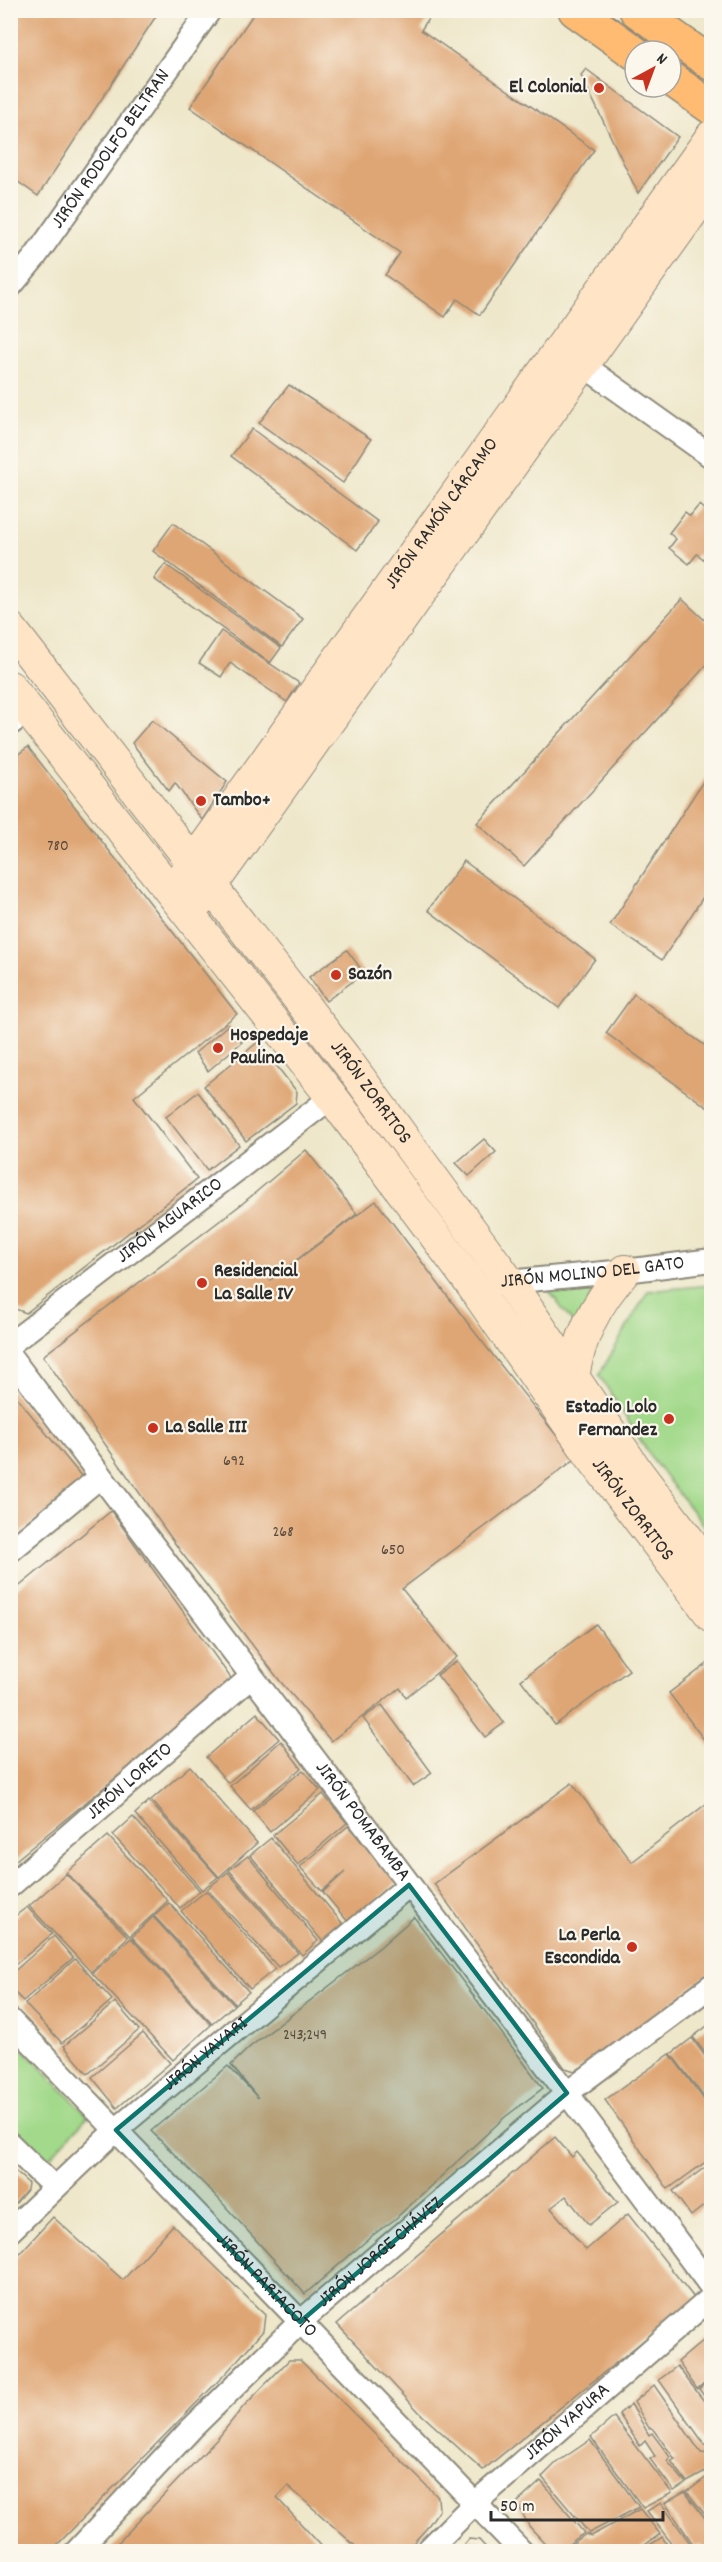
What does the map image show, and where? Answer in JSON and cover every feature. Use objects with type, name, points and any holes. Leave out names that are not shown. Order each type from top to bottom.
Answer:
[{"type":"main road","points":[[575,10],[623,44]]},
{"type":"main road","points":[[636,10],[711,64]]},
{"type":"main road","points":[[683,88],[711,108]]},
{"type":"main road","name":"JIRÓN RAMÓN CÁRCAMO","points":[[182,904],[343,677],[711,136]]},
{"type":"main road","name":"JIRÓN RAMÓN CÁRCAMO","points":[[343,677],[583,365],[711,184]]},
{"type":"main road","name":"JIRÓN ZORRITOS","points":[[10,628],[344,1057],[509,1282],[638,1473],[711,1571]]},
{"type":"main road","name":"JIRÓN ZORRITOS","points":[[17,707],[182,904],[332,1097],[472,1285],[591,1456],[711,1616]]},
{"type":"main road","points":[[573,1378],[581,1342],[591,1316],[625,1271]]},
{"type":"street","name":"JIRÓN RODOLFO BELTRAN","points":[[10,286],[35,257],[210,10]]},
{"type":"street","points":[[583,365],[711,458]]},
{"type":"street","name":"JIRÓN AGUARICO","points":[[10,1344],[332,1097]]},
{"type":"street","name":"JIRÓN MOLINO DEL GATO","points":[[472,1285],[625,1271],[711,1260]]},
{"type":"street","name":"JIRÓN POMABAMBA","points":[[10,1356],[567,2093],[711,2288]]},
{"type":"street","points":[[10,1551],[100,1477]]},
{"type":"street","name":"JIRÓN LORETO","points":[[10,1886],[251,1677]]},
{"type":"street","name":"JIRÓN YAVARI","points":[[10,2231],[116,2130],[409,1885]]},
{"type":"street","name":"JIRÓN JORGE CHÁVEZ","points":[[76,2552],[196,2424],[300,2322],[567,2093],[711,1985]]},
{"type":"street","name":"JIRÓN PARIACOTO","points":[[10,2020],[522,2552]]},
{"type":"street","points":[[10,2144],[55,2188]]},
{"type":"street","name":"JIRÓN YAPURA","points":[[426,2552],[475,2503],[711,2297]]},
{"type":"highlighted area","points":[[409,1885],[567,2093],[300,2322],[116,2130]]},
{"type":"green space","name":"Estadio Lolo Fernandez","points":[[712,1285],[711,1535],[655,1463],[599,1375],[648,1291]]},
{"type":"green space","points":[[594,1288],[578,1330],[549,1291]]},
{"type":"green space","points":[[10,2035],[88,2116],[47,2161],[11,2124]]},
{"type":"building","points":[[10,10],[160,10],[38,196],[10,176]]},
{"type":"building","points":[[256,10],[434,10],[421,30],[594,150],[480,315],[457,299],[445,317],[385,275],[400,253],[190,107]]},
{"type":"building","points":[[586,69],[623,96],[623,99],[627,99],[678,137],[638,193],[581,75]]},
{"type":"building","points":[[289,385],[371,439],[343,483],[259,423]]},
{"type":"building","points":[[252,429],[378,522],[357,550],[231,456]]},
{"type":"building","points":[[699,505],[711,515],[711,565],[697,554],[689,564],[669,548],[676,539],[669,533],[685,512],[690,516]]},
{"type":"building","points":[[173,523],[303,619],[282,647],[153,551]]},
{"type":"building","points":[[165,564],[281,648],[270,663],[154,579]]},
{"type":"building","points":[[682,599],[711,626],[711,660],[524,866],[477,823]]},
{"type":"building","points":[[221,631],[299,683],[287,702],[230,663],[221,677],[199,663]]},
{"type":"building","points":[[152,720],[227,782],[202,820],[175,783],[169,791],[132,743]]},
{"type":"building","points":[[28,747],[237,1014],[134,1097],[197,1179],[26,1313],[10,1307],[10,760]]},
{"type":"building","points":[[711,769],[711,885],[662,960],[610,925]]},
{"type":"building","points":[[464,861],[595,959],[559,1008],[428,910]]},
{"type":"building","name":"Sazón","points":[[347,950],[364,973],[326,1001],[309,977]]},
{"type":"building","points":[[634,994],[711,1050],[711,1110],[606,1033]]},
{"type":"building","name":"Hospedaje Paulina","points":[[228,1025],[242,1042],[208,1071],[195,1053]]},
{"type":"building","points":[[258,1042],[297,1092],[296,1103],[246,1141],[204,1086]]},
{"type":"building","points":[[198,1092],[239,1145],[207,1170],[166,1117]]},
{"type":"building","points":[[484,1139],[496,1152],[469,1176],[456,1163]]},
{"type":"building","points":[[306,1150],[357,1214],[269,1281],[376,1201],[473,1330],[575,1459],[402,1589],[457,1657],[406,1697],[400,1688],[331,1741],[280,1681],[181,1552],[43,1356],[243,1203]]},
{"type":"building","points":[[10,1389],[86,1482],[10,1541]]},
{"type":"building","points":[[111,1511],[233,1681],[10,1865],[10,1594]]},
{"type":"building","points":[[596,1624],[629,1670],[555,1725],[521,1680]]},
{"type":"building","points":[[457,1661],[504,1723],[485,1737],[437,1675]]},
{"type":"building","points":[[711,1661],[711,1749],[669,1693]]},
{"type":"building","points":[[382,1705],[432,1773],[413,1786],[363,1718]]},
{"type":"building","points":[[257,1713],[279,1739],[228,1783],[206,1757]]},
{"type":"building","points":[[281,1741],[301,1768],[251,1810],[230,1786]]},
{"type":"building","points":[[190,1766],[257,1843],[219,1877],[151,1800]]},
{"type":"building","points":[[303,1770],[320,1790],[270,1832],[253,1811]]},
{"type":"building","points":[[572,1783],[632,1862],[711,1800],[711,1972],[600,2057],[575,2071],[565,2068],[434,1884]]},
{"type":"building","points":[[323,1794],[347,1823],[298,1865],[273,1835]]},
{"type":"building","points":[[149,1801],[218,1877],[202,1890],[135,1814]]},
{"type":"building","points":[[133,1817],[200,1891],[180,1908],[113,1835]]},
{"type":"building","points":[[348,1826],[397,1883],[349,1923],[323,1892],[345,1872],[322,1891],[300,1867]]},
{"type":"building","points":[[108,1836],[168,1901],[130,1936],[66,1873]]},
{"type":"building","points":[[271,1838],[343,1924],[323,1942],[250,1855]]},
{"type":"building","points":[[248,1856],[318,1941],[302,1955],[229,1870]]},
{"type":"building","points":[[228,1872],[298,1953],[278,1967],[207,1889]]},
{"type":"building","points":[[66,1874],[128,1937],[91,1972],[29,1906]]},
{"type":"building","points":[[206,1891],[275,1969],[250,1989],[181,1911]]},
{"type":"building","points":[[169,1903],[249,1992],[235,2004],[154,1916]]},
{"type":"building","points":[[27,1907],[52,1934],[10,1969],[10,1920]]},
{"type":"building","points":[[153,1917],[234,2005],[212,2024],[132,1937]]},
{"type":"building","points":[[414,1917],[543,2088],[505,2117],[394,2220],[373,2235],[305,2294],[216,2196],[151,2131],[228,2066],[258,2098],[231,2065],[251,2046],[380,1947]]},
{"type":"building","points":[[54,1936],[73,1958],[23,2001],[10,1988],[10,1975]]},
{"type":"building","points":[[131,1938],[211,2025],[173,2060],[92,1973]]},
{"type":"building","points":[[75,1959],[112,2000],[62,2043],[25,2004]]},
{"type":"building","points":[[115,2002],[139,2030],[88,2074],[64,2046]]},
{"type":"building","points":[[711,2023],[711,2061],[693,2037]]},
{"type":"building","points":[[143,2033],[170,2063],[117,2108],[92,2077]]},
{"type":"building","points":[[692,2038],[711,2064],[711,2091],[704,2097],[671,2054]]},
{"type":"building","points":[[670,2054],[711,2109],[711,2158],[668,2189],[605,2100]]},
{"type":"building","points":[[555,2137],[572,2157],[577,2152],[618,2202],[589,2225],[566,2196],[551,2208],[586,2250],[628,2214],[695,2299],[483,2470],[421,2414],[337,2324]]},
{"type":"building","points":[[711,2163],[711,2200],[691,2216],[673,2191]]},
{"type":"building","points":[[10,2167],[28,2183],[27,2190],[10,2210]]},
{"type":"building","points":[[53,2217],[123,2280],[173,2225],[265,2315],[263,2331],[227,2372],[50,2552],[10,2552],[10,2264]]},
{"type":"building","points":[[711,2334],[711,2377],[697,2389],[678,2362]]},
{"type":"building","points":[[289,2360],[300,2360],[438,2497],[439,2510],[426,2529],[405,2552],[362,2552],[288,2486],[277,2498],[327,2552],[109,2552],[219,2437],[243,2407]]},
{"type":"building","points":[[677,2366],[711,2410],[711,2444],[709,2446],[705,2445],[659,2380]]},
{"type":"building","points":[[711,2379],[711,2405],[699,2389]]},
{"type":"building","points":[[654,2385],[701,2453],[711,2454],[711,2469],[687,2482],[671,2461],[675,2459],[652,2428],[649,2428],[634,2402]]},
{"type":"building","points":[[631,2404],[649,2435],[652,2433],[670,2457],[667,2461],[686,2483],[674,2491],[650,2459],[655,2456],[645,2441],[640,2446],[619,2414]]},
{"type":"building","points":[[614,2417],[672,2493],[643,2508],[591,2437]]},
{"type":"building","points":[[590,2440],[639,2507],[589,2533],[542,2477],[556,2463]]},
{"type":"building","points":[[708,2476],[711,2481],[711,2522],[687,2492]]},
{"type":"building","points":[[541,2481],[584,2533],[558,2552],[553,2552],[529,2526],[517,2503]]},
{"type":"building","points":[[685,2492],[711,2526],[711,2552],[705,2552],[700,2544],[695,2547],[665,2503]]},
{"type":"building","points":[[661,2503],[695,2550],[699,2549],[701,2552],[678,2552],[647,2511]]},
{"type":"building","points":[[640,2509],[660,2534],[635,2552],[561,2552],[586,2534],[591,2536]]},
{"type":"building","points":[[662,2537],[673,2552],[639,2552]]},
{"type":"building","points":[[469,2539],[479,2540],[490,2552],[458,2552]]},
{"type":"place","name":"El Colonial","points":[[599,88]]},
{"type":"place","name":"Tambo+","points":[[201,801]]},
{"type":"place","name":"Sazón","points":[[336,975]]},
{"type":"place","name":"Hospedaje Paulina","points":[[218,1048]]},
{"type":"place","name":"Residencial La Salle IV","points":[[202,1283]]},
{"type":"place","name":"Estadio Lolo Fernandez","points":[[669,1419]]},
{"type":"place","name":"La Salle III","points":[[153,1428]]},
{"type":"place","name":"La Perla Escondida","points":[[632,1947]]}]
